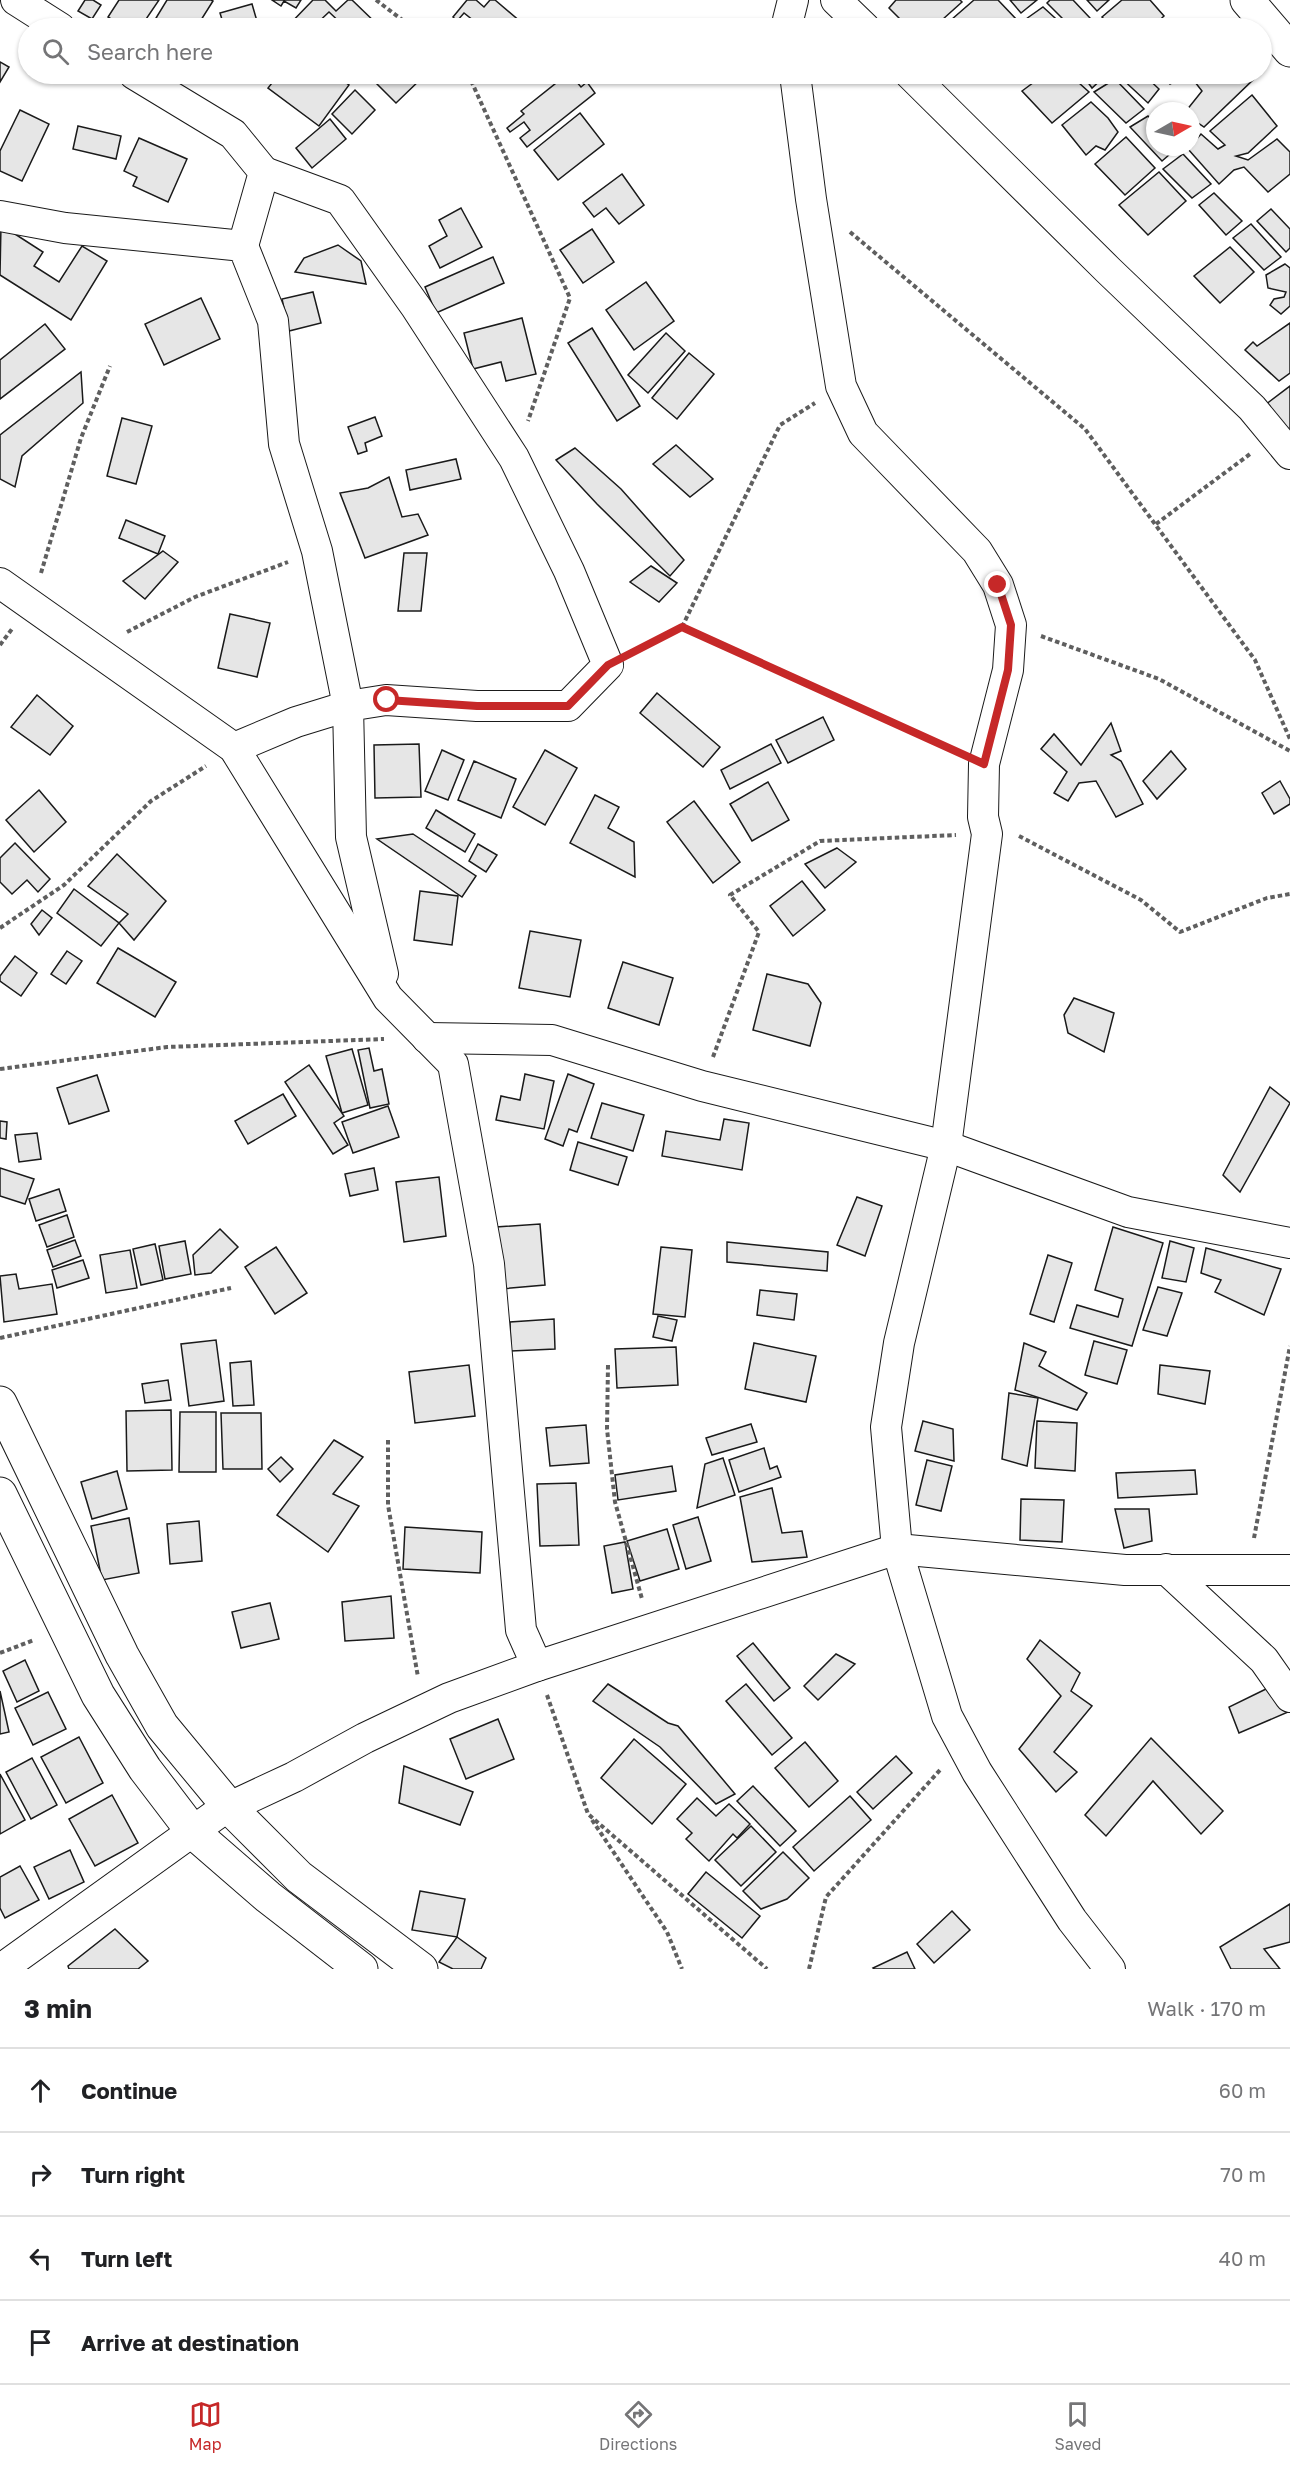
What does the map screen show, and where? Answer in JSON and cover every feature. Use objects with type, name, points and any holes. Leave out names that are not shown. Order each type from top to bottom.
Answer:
[{"type":"street","points":[[16,0],[44,18]]},
{"type":"street","points":[[788,18],[793,0]]},
{"type":"street","points":[[836,0],[855,18]]},
{"type":"street","points":[[1247,0],[1262,18]]},
{"type":"street","points":[[1272,29],[1290,50]]},
{"type":"street","points":[[150,84],[233,134],[264,172],[340,200],[416,307],[514,458],[569,571],[608,665],[568,706],[477,706],[387,700],[348,706],[296,722],[234,748]]},
{"type":"street","points":[[796,84],[811,199],[841,386],[863,434],[977,551],[998,585],[1011,625],[1008,670],[984,764],[985,826],[946,1146],[899,1343],[886,1427],[897,1549],[947,1716],[977,1772],[1072,1920],[1110,1969]]},
{"type":"street","points":[[920,84],[1108,270],[1252,408],[1282,445]]},
{"type":"street","points":[[264,172],[243,246],[273,321],[284,444],[317,551],[348,706],[351,837],[388,998]]},
{"type":"street","points":[[0,216],[65,228],[243,246]]},
{"type":"street","points":[[0,582],[234,748],[388,998],[453,1065],[489,1264],[521,1630],[537,1666]]},
{"type":"street","points":[[427,1038],[552,1040],[702,1086],[946,1146],[1128,1212],[1290,1243]]},
{"type":"street","points":[[0,1403],[122,1655],[162,1726],[229,1807],[299,1877],[421,1969]]},
{"type":"street","points":[[0,1494],[98,1695],[145,1769],[193,1832],[268,1897],[361,1969]]},
{"type":"street","points":[[0,1969],[229,1807],[294,1777],[365,1738],[449,1698],[537,1666],[897,1549],[1125,1570],[1290,1570]]},
{"type":"street","points":[[1166,1569],[1264,1660],[1290,1697]]},
{"type":"path","points":[[376,0],[400,18]]},
{"type":"path","points":[[473,84],[570,298],[514,458]]},
{"type":"path","points":[[811,199],[1085,429],[1255,660],[1290,740]]},
{"type":"path","points":[[31,605],[81,438],[111,366]]},
{"type":"path","points":[[608,665],[682,627],[780,424],[841,386]]},
{"type":"path","points":[[1156,524],[1282,445]]},
{"type":"path","points":[[94,649],[195,597],[317,551]]},
{"type":"path","points":[[1011,625],[1159,679],[1290,750]]},
{"type":"path","points":[[682,627],[984,764]]},
{"type":"path","points":[[0,928],[64,885],[151,801],[234,748]]},
{"type":"path","points":[[702,1086],[759,932],[729,895],[820,841],[985,826],[1141,900],[1180,932],[1267,898],[1290,894]]},
{"type":"path","points":[[0,1069],[167,1047],[427,1038]]},
{"type":"path","points":[[0,1338],[231,1288]]},
{"type":"path","points":[[1249,1569],[1290,1346]]},
{"type":"path","points":[[608,1365],[607,1429],[615,1502],[651,1629]]},
{"type":"path","points":[[388,1440],[388,1505],[424,1710]]},
{"type":"path","points":[[537,1666],[588,1814],[667,1932],[682,1969]]},
{"type":"path","points":[[810,1969],[826,1897],[963,1745]]},
{"type":"path","points":[[588,1814],[767,1969]]},
{"type":"building","points":[[85,0],[93,0],[101,5],[93,18],[78,11]]},
{"type":"building","points":[[119,0],[159,0],[147,18],[108,17]]},
{"type":"building","points":[[167,0],[213,1],[202,18],[156,18]]},
{"type":"building","points":[[272,0],[301,0],[296,8],[284,1],[281,6]]},
{"type":"building","points":[[313,0],[325,0],[336,11],[348,0],[352,0],[371,18],[335,18],[329,12],[323,18],[296,18]]},
{"type":"building","points":[[467,0],[476,0],[484,7],[490,0],[495,0],[516,18],[470,18],[464,13],[460,18],[453,17]]},
{"type":"building","points":[[896,0],[960,0],[962,2],[944,18],[899,18],[889,8]]},
{"type":"building","points":[[974,0],[998,0],[1015,18],[953,18]]},
{"type":"building","points":[[1010,0],[1037,0],[1021,13]]},
{"type":"building","points":[[1050,0],[1073,0],[1090,18],[1062,18],[1047,3]]},
{"type":"building","points":[[1087,0],[1109,0],[1097,11]]},
{"type":"building","points":[[1122,0],[1150,0],[1164,16],[1162,18],[1102,17]]},
{"type":"building","points":[[252,4],[256,18],[222,18],[220,13]]},
{"type":"building","points":[[1043,7],[1055,18],[1027,18]]},
{"type":"building","points":[[0,62],[9,67],[0,82]]},
{"type":"building","points":[[271,84],[349,85],[319,126],[268,88]]},
{"type":"building","points":[[377,84],[416,84],[396,103]]},
{"type":"building","points":[[555,84],[578,84],[581,87],[588,84],[595,93],[527,147],[520,138],[530,130],[524,122],[510,132],[507,128],[524,114],[521,111]]},
{"type":"building","points":[[1031,84],[1080,84],[1089,92],[1052,123],[1022,91]]},
{"type":"building","points":[[1107,84],[1120,84],[1144,109],[1126,123],[1094,92]]},
{"type":"building","points":[[1128,84],[1154,84],[1159,89],[1147,102]]},
{"type":"building","points":[[1196,84],[1249,84],[1204,127],[1200,124],[1200,102],[1193,102],[1202,91]]},
{"type":"building","points":[[355,90],[375,110],[352,134],[332,114]]},
{"type":"building","points":[[1252,95],[1277,126],[1248,153],[1236,156],[1248,160],[1277,139],[1290,152],[1290,174],[1268,192],[1244,167],[1234,170],[1219,184],[1194,156],[1200,156],[1201,134],[1218,149],[1225,145],[1210,131]]},
{"type":"building","points":[[1091,102],[1108,118],[1118,132],[1105,150],[1096,146],[1086,155],[1062,125]]},
{"type":"building","points":[[20,110],[49,124],[22,181],[0,171],[0,151]]},
{"type":"building","points":[[580,113],[604,144],[558,180],[534,150]]},
{"type":"building","points":[[1146,117],[1146,144],[1130,127]]},
{"type":"building","points":[[330,119],[346,139],[312,168],[296,148]]},
{"type":"building","points":[[78,126],[121,136],[116,159],[73,149]]},
{"type":"building","points":[[1126,137],[1155,168],[1125,195],[1095,164]]},
{"type":"building","points":[[139,138],[187,159],[168,202],[133,186],[137,177],[124,171]]},
{"type":"building","points":[[1157,156],[1168,156],[1162,161]]},
{"type":"building","points":[[1180,156],[1185,156],[1211,184],[1192,198],[1163,169]]},
{"type":"building","points":[[1159,172],[1186,201],[1148,235],[1119,205]]},
{"type":"building","points":[[622,174],[644,205],[619,224],[606,208],[594,217],[583,203]]},
{"type":"building","points":[[1214,193],[1242,221],[1226,235],[1199,205]]},
{"type":"building","points":[[461,208],[482,247],[440,268],[429,246],[447,236],[439,220]]},
{"type":"building","points":[[1271,209],[1290,229],[1290,248],[1286,252],[1257,221]]},
{"type":"building","points":[[1251,224],[1281,257],[1264,270],[1233,238]]},
{"type":"building","points":[[1,225],[43,252],[34,266],[59,282],[82,246],[107,261],[71,320],[0,275]]},
{"type":"building","points":[[592,229],[614,262],[583,283],[560,250]]},
{"type":"building","points":[[338,245],[361,261],[366,284],[295,272],[304,258]]},
{"type":"building","points":[[1230,247],[1254,272],[1220,303],[1194,276]]},
{"type":"building","points":[[493,257],[504,283],[436,313],[425,287]]},
{"type":"building","points":[[1285,264],[1290,268],[1290,306],[1281,314],[1270,305],[1274,299],[1284,297],[1286,292],[1268,288],[1266,275]]},
{"type":"building","points":[[646,282],[674,321],[634,350],[606,310]]},
{"type":"building","points":[[313,292],[321,323],[289,331],[282,299]]},
{"type":"building","points":[[201,298],[220,339],[164,365],[145,324]]},
{"type":"building","points":[[522,318],[536,374],[506,381],[501,362],[473,369],[464,333]]},
{"type":"building","points":[[1290,323],[1290,373],[1279,381],[1245,350],[1253,342],[1257,346]]},
{"type":"building","points":[[45,324],[65,349],[0,399],[0,360]]},
{"type":"building","points":[[592,328],[640,406],[617,421],[568,343]]},
{"type":"building","points":[[666,333],[685,351],[648,393],[628,375]]},
{"type":"building","points":[[689,353],[714,374],[677,419],[652,398]]},
{"type":"building","points":[[81,372],[83,403],[22,456],[15,487],[0,479],[0,435]]},
{"type":"building","points":[[1290,386],[1290,433],[1261,408]]},
{"type":"building","points":[[375,417],[382,436],[365,443],[367,451],[358,454],[348,427]]},
{"type":"building","points":[[122,418],[152,426],[136,484],[107,476]]},
{"type":"building","points":[[676,445],[713,479],[690,497],[653,464]]},
{"type":"building","points":[[575,448],[621,489],[684,560],[670,576],[556,460]]},
{"type":"building","points":[[456,459],[461,479],[410,490],[406,470]]},
{"type":"building","points":[[389,477],[402,517],[418,514],[428,535],[365,558],[340,493],[368,488]]},
{"type":"building","points":[[126,520],[165,536],[158,554],[119,538]]},
{"type":"building","points":[[163,551],[178,562],[145,599],[123,581]]},
{"type":"building","points":[[404,553],[427,553],[421,611],[398,611]]},
{"type":"building","points":[[651,566],[677,583],[659,602],[630,582]]},
{"type":"building","points":[[230,614],[270,623],[257,677],[218,668]]},
{"type":"building","points":[[657,693],[720,747],[703,767],[640,713]]},
{"type":"building","points":[[37,695],[73,726],[50,755],[11,727]]},
{"type":"building","points":[[823,717],[834,740],[788,763],[776,740]]},
{"type":"building","points":[[1111,723],[1121,751],[1111,755],[1121,761],[1143,804],[1116,817],[1096,781],[1079,783],[1068,801],[1054,793],[1067,772],[1041,749],[1054,734],[1081,765]]},
{"type":"building","points":[[419,744],[421,797],[375,798],[374,745]]},
{"type":"building","points":[[771,744],[781,763],[730,789],[721,770]]},
{"type":"building","points":[[442,750],[464,760],[448,800],[425,791]]},
{"type":"building","points":[[545,750],[577,768],[545,825],[513,807]]},
{"type":"building","points":[[1171,751],[1186,769],[1157,799],[1143,781]]},
{"type":"building","points":[[474,761],[516,779],[501,818],[458,800]]},
{"type":"building","points":[[1280,781],[1290,799],[1290,804],[1274,814],[1262,793]]},
{"type":"building","points":[[768,782],[789,820],[752,841],[730,804]]},
{"type":"building","points":[[39,790],[66,822],[34,852],[6,820]]},
{"type":"building","points":[[595,795],[619,807],[608,828],[634,842],[635,877],[570,843]]},
{"type":"building","points":[[694,801],[740,862],[713,883],[667,822]]},
{"type":"building","points":[[436,810],[475,834],[465,852],[426,828]]},
{"type":"building","points":[[413,834],[476,876],[462,897],[377,839]]},
{"type":"building","points":[[15,843],[50,879],[38,892],[27,880],[12,894],[0,882],[0,858]]},
{"type":"building","points":[[478,844],[497,855],[486,872],[469,861]]},
{"type":"building","points":[[837,848],[856,862],[825,888],[805,864]]},
{"type":"building","points":[[117,854],[166,901],[134,940],[119,923],[128,914],[88,886]]},
{"type":"building","points":[[802,881],[825,910],[793,936],[770,906]]},
{"type":"building","points":[[74,889],[119,923],[101,946],[57,913]]},
{"type":"building","points":[[420,891],[458,896],[452,945],[414,940]]},
{"type":"building","points":[[42,910],[52,918],[39,935],[31,924]]},
{"type":"building","points":[[530,931],[581,940],[570,997],[519,988]]},
{"type":"building","points":[[118,948],[176,982],[155,1017],[97,983]]},
{"type":"building","points":[[67,951],[82,961],[66,984],[51,974]]},
{"type":"building","points":[[15,956],[37,973],[21,996],[0,981],[0,976]]},
{"type":"building","points":[[623,962],[673,978],[659,1025],[608,1008]]},
{"type":"building","points":[[767,974],[808,984],[821,1003],[810,1046],[753,1030]]},
{"type":"building","points":[[1074,998],[1114,1013],[1104,1052],[1068,1033],[1064,1015]]},
{"type":"building","points":[[369,1048],[374,1071],[382,1069],[389,1104],[370,1108],[358,1050]]},
{"type":"building","points":[[352,1049],[368,1105],[342,1113],[326,1056]]},
{"type":"building","points":[[309,1065],[344,1116],[334,1123],[348,1145],[333,1154],[285,1082]]},
{"type":"building","points":[[525,1074],[554,1081],[544,1129],[496,1120],[501,1096],[520,1100]]},
{"type":"building","points":[[568,1074],[594,1084],[577,1132],[569,1129],[563,1146],[545,1139]]},
{"type":"building","points":[[97,1075],[109,1111],[69,1124],[57,1088]]},
{"type":"building","points":[[1270,1087],[1290,1103],[1240,1192],[1223,1175]]},
{"type":"building","points":[[283,1094],[296,1116],[248,1144],[235,1121]]},
{"type":"building","points":[[602,1103],[644,1115],[633,1151],[591,1138]]},
{"type":"building","points":[[388,1106],[399,1137],[353,1153],[342,1122]]},
{"type":"building","points":[[724,1119],[749,1123],[742,1170],[662,1156],[666,1131],[720,1140]]},
{"type":"building","points":[[0,1121],[7,1122],[6,1139],[0,1138]]},
{"type":"building","points":[[37,1133],[41,1159],[19,1162],[15,1135]]},
{"type":"building","points":[[578,1142],[627,1157],[618,1185],[570,1170]]},
{"type":"building","points":[[0,1168],[34,1179],[25,1204],[0,1196]]},
{"type":"building","points":[[374,1168],[378,1190],[350,1196],[345,1174]]},
{"type":"building","points":[[439,1177],[446,1236],[404,1242],[396,1182]]},
{"type":"building","points":[[59,1189],[66,1211],[36,1221],[29,1199]]},
{"type":"building","points":[[857,1197],[882,1206],[865,1256],[837,1245]]},
{"type":"building","points":[[67,1215],[74,1237],[47,1247],[39,1225]]},
{"type":"building","points":[[540,1224],[545,1285],[501,1289],[496,1227]]},
{"type":"building","points":[[1113,1227],[1163,1243],[1132,1346],[1070,1328],[1077,1305],[1118,1317],[1123,1299],[1095,1290]]},
{"type":"building","points":[[220,1229],[238,1247],[211,1273],[195,1275],[193,1255]]},
{"type":"building","points":[[75,1240],[81,1256],[53,1267],[47,1250]]},
{"type":"building","points":[[185,1241],[191,1274],[165,1279],[159,1246]]},
{"type":"building","points":[[1170,1241],[1194,1248],[1186,1282],[1162,1278]]},
{"type":"building","points":[[727,1242],[828,1252],[827,1271],[727,1262]]},
{"type":"building","points":[[155,1244],[163,1280],[141,1285],[133,1249]]},
{"type":"building","points":[[276,1247],[307,1293],[275,1314],[245,1267]]},
{"type":"building","points":[[661,1247],[692,1250],[685,1317],[653,1314]]},
{"type":"building","points":[[1206,1248],[1281,1269],[1264,1315],[1215,1292],[1221,1280],[1201,1273]]},
{"type":"building","points":[[130,1250],[137,1288],[106,1293],[100,1255]]},
{"type":"building","points":[[1048,1255],[1072,1263],[1054,1322],[1030,1314]]},
{"type":"building","points":[[83,1260],[89,1278],[57,1288],[52,1270]]},
{"type":"building","points":[[16,1274],[19,1289],[52,1284],[57,1314],[4,1322],[0,1276]]},
{"type":"building","points":[[1158,1287],[1182,1293],[1167,1336],[1143,1330]]},
{"type":"building","points":[[760,1290],[797,1294],[794,1320],[757,1315]]},
{"type":"building","points":[[658,1316],[677,1320],[672,1341],[653,1337]]},
{"type":"building","points":[[554,1319],[555,1349],[511,1351],[510,1322]]},
{"type":"building","points":[[216,1340],[224,1401],[189,1406],[181,1344]]},
{"type":"building","points":[[1094,1341],[1127,1350],[1117,1384],[1085,1375]]},
{"type":"building","points":[[754,1343],[816,1356],[806,1402],[745,1389]]},
{"type":"building","points":[[1024,1343],[1046,1352],[1039,1366],[1087,1393],[1077,1410],[1015,1390]]},
{"type":"building","points":[[676,1347],[678,1385],[617,1388],[615,1349]]},
{"type":"building","points":[[251,1361],[254,1405],[233,1406],[230,1363]]},
{"type":"building","points":[[469,1365],[475,1416],[415,1423],[409,1372]]},
{"type":"building","points":[[1160,1365],[1210,1371],[1205,1404],[1158,1394]]},
{"type":"building","points":[[168,1380],[171,1400],[145,1403],[142,1384]]},
{"type":"building","points":[[1009,1393],[1038,1398],[1027,1466],[1002,1459]]},
{"type":"building","points":[[171,1410],[172,1470],[127,1471],[126,1411]]},
{"type":"building","points":[[180,1412],[216,1412],[216,1472],[179,1472]]},
{"type":"building","points":[[221,1413],[261,1413],[262,1469],[223,1469]]},
{"type":"building","points":[[923,1421],[953,1429],[954,1461],[915,1451]]},
{"type":"building","points":[[1037,1421],[1077,1423],[1075,1471],[1035,1468]]},
{"type":"building","points":[[751,1424],[757,1442],[712,1455],[706,1438]]},
{"type":"building","points":[[586,1425],[589,1463],[550,1466],[546,1428]]},
{"type":"building","points":[[334,1440],[363,1457],[333,1494],[359,1506],[328,1552],[277,1515]]},
{"type":"building","points":[[764,1448],[770,1469],[777,1466],[781,1477],[739,1492],[729,1460]]},
{"type":"building","points":[[281,1457],[293,1469],[280,1482],[268,1469]]},
{"type":"building","points":[[723,1458],[735,1495],[697,1508],[705,1464]]},
{"type":"building","points":[[927,1460],[952,1466],[941,1511],[916,1505]]},
{"type":"building","points":[[672,1466],[676,1491],[618,1500],[615,1475]]},
{"type":"building","points":[[1195,1470],[1197,1494],[1118,1498],[1116,1473]]},
{"type":"building","points":[[117,1471],[127,1509],[92,1519],[81,1482]]},
{"type":"building","points":[[576,1483],[579,1545],[540,1546],[537,1484]]},
{"type":"building","points":[[772,1488],[782,1533],[802,1531],[807,1557],[752,1562],[740,1497]]},
{"type":"building","points":[[1021,1499],[1064,1500],[1062,1542],[1020,1540]]},
{"type":"building","points":[[1115,1509],[1149,1509],[1152,1541],[1124,1548]]},
{"type":"building","points":[[698,1517],[711,1561],[686,1569],[673,1525]]},
{"type":"building","points":[[129,1518],[139,1573],[102,1580],[91,1526]]},
{"type":"building","points":[[199,1521],[202,1561],[170,1564],[167,1524]]},
{"type":"building","points":[[405,1527],[482,1532],[480,1573],[403,1569]]},
{"type":"building","points":[[667,1529],[679,1569],[640,1581],[627,1541]]},
{"type":"building","points":[[625,1542],[633,1589],[612,1593],[604,1546]]},
{"type":"building","points":[[391,1596],[394,1638],[345,1641],[342,1602]]},
{"type":"building","points":[[270,1603],[279,1639],[241,1648],[232,1612]]},
{"type":"building","points":[[1040,1640],[1080,1673],[1071,1691],[1092,1706],[1054,1752],[1077,1772],[1056,1792],[1019,1749],[1061,1696],[1027,1659]]},
{"type":"building","points":[[753,1643],[790,1688],[774,1701],[737,1656]]},
{"type":"building","points":[[836,1654],[855,1664],[818,1700],[804,1686]]},
{"type":"building","points":[[25,1660],[39,1691],[17,1702],[3,1671]]},
{"type":"building","points":[[608,1684],[668,1723],[678,1726],[735,1794],[716,1804],[660,1747],[593,1701]]},
{"type":"building","points":[[746,1684],[792,1738],[772,1755],[726,1701]]},
{"type":"building","points":[[1266,1689],[1288,1712],[1239,1733],[1229,1707]]},
{"type":"building","points":[[0,1691],[9,1732],[0,1734]]},
{"type":"building","points":[[48,1692],[66,1729],[33,1745],[15,1708]]},
{"type":"building","points":[[498,1719],[514,1759],[466,1779],[450,1739]]},
{"type":"building","points":[[79,1737],[103,1783],[66,1803],[41,1757]]},
{"type":"building","points":[[1151,1738],[1223,1811],[1201,1834],[1153,1781],[1106,1836],[1085,1815]]},
{"type":"building","points":[[634,1739],[686,1784],[652,1824],[601,1778]]},
{"type":"building","points":[[805,1742],[838,1781],[809,1807],[775,1768]]},
{"type":"building","points":[[896,1756],[912,1773],[873,1809],[857,1792]]},
{"type":"building","points":[[32,1758],[57,1805],[31,1819],[6,1772]]},
{"type":"building","points":[[404,1766],[473,1792],[460,1825],[399,1803]]},
{"type":"building","points":[[0,1774],[25,1820],[0,1834]]},
{"type":"building","points":[[753,1786],[796,1831],[780,1846],[737,1801]]},
{"type":"building","points":[[112,1795],[138,1843],[95,1866],[69,1819]]},
{"type":"building","points":[[850,1796],[871,1820],[814,1871],[793,1847]]},
{"type":"building","points":[[697,1798],[716,1816],[729,1804],[750,1824],[737,1838],[733,1834],[709,1861],[686,1839],[692,1833],[677,1819]]},
{"type":"building","points":[[751,1826],[776,1852],[741,1886],[715,1860]]},
{"type":"building","points":[[70,1850],[84,1882],[49,1899],[34,1867]]},
{"type":"building","points":[[783,1852],[809,1878],[787,1899],[761,1909],[743,1891]]},
{"type":"building","points":[[20,1866],[39,1900],[5,1918],[0,1908],[0,1877]]},
{"type":"building","points":[[706,1872],[760,1916],[742,1938],[688,1894]]},
{"type":"building","points":[[420,1891],[465,1899],[457,1937],[412,1930]]},
{"type":"building","points":[[1290,1904],[1290,1942],[1264,1949],[1280,1969],[1231,1969],[1220,1947]]},
{"type":"building","points":[[952,1911],[970,1930],[934,1963],[917,1944]]},
{"type":"building","points":[[115,1929],[148,1961],[138,1969],[69,1969],[68,1966]]},
{"type":"building","points":[[457,1937],[486,1958],[481,1969],[453,1969],[439,1962]]},
{"type":"building","points":[[907,1952],[915,1969],[873,1968]]},
{"type":"route","points":[[387,700],[477,706],[568,706],[608,665],[682,627],[984,764],[1008,670],[1011,625],[998,585]]}]
